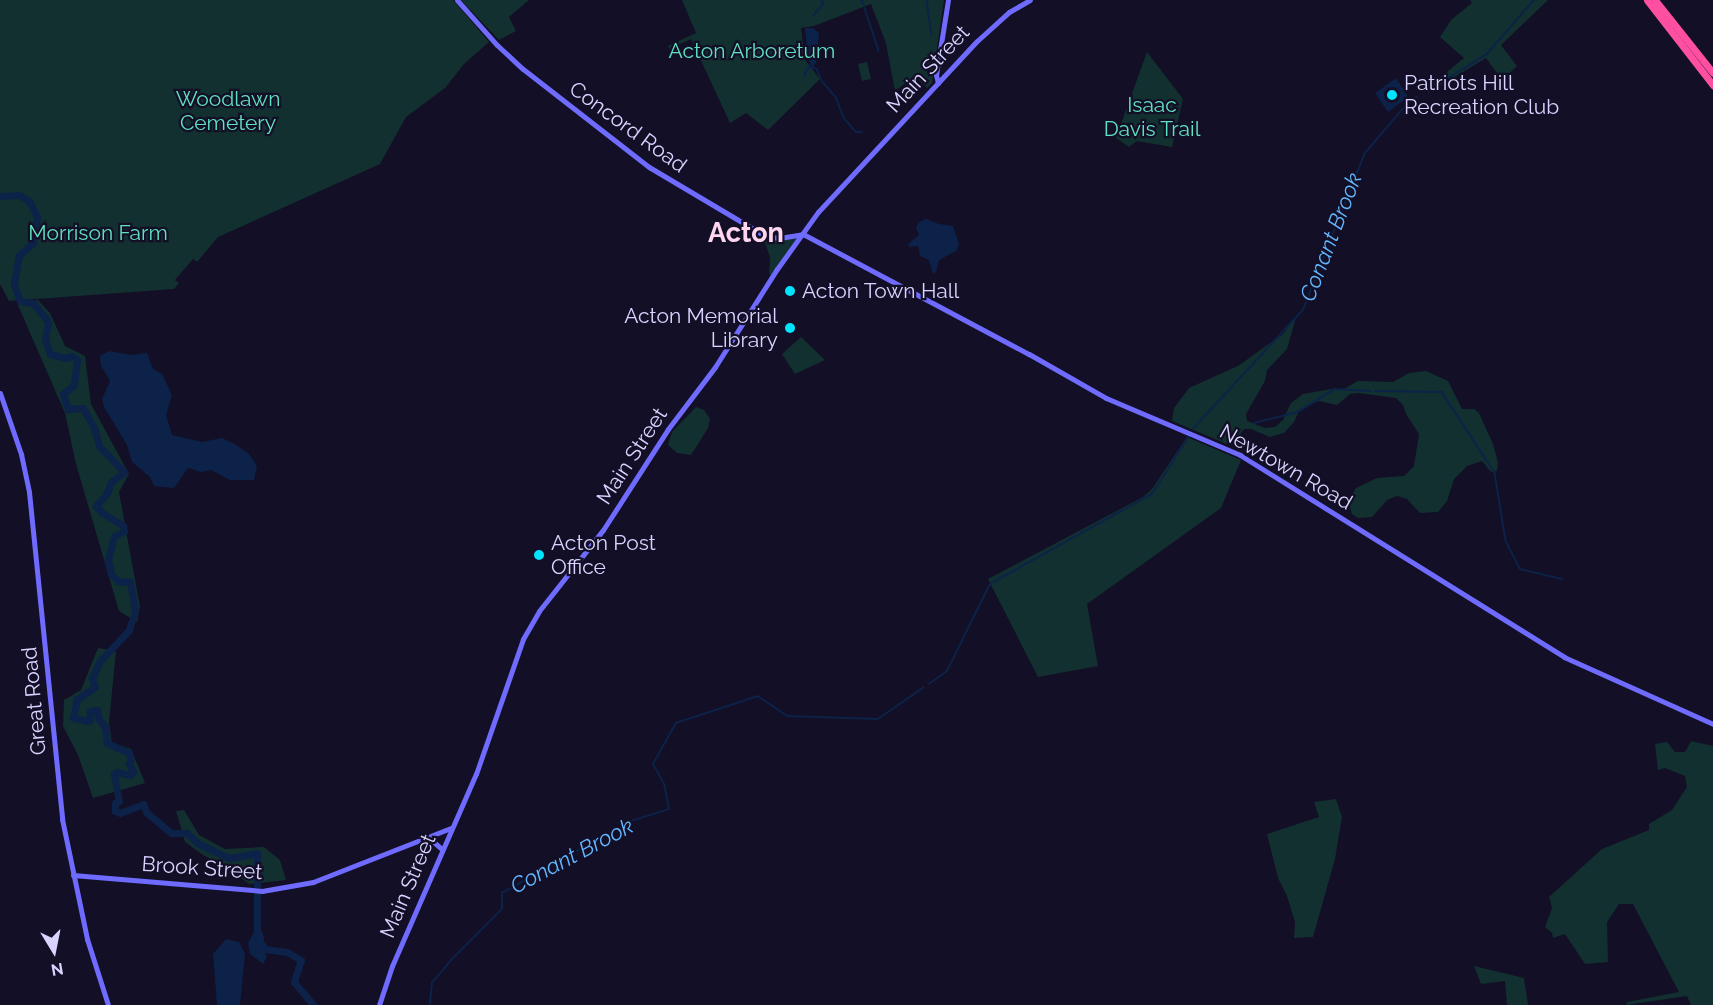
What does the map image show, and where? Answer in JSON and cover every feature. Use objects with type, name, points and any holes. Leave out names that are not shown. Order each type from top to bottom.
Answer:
[{"type":"highway","points":[[1647,0],[1713,85]]},
{"type":"highway","points":[[1655,0],[1713,74]]},
{"type":"street","name":"Concord Road","points":[[457,0],[499,47],[590,124],[649,167],[759,233],[779,238],[803,234]]},
{"type":"street","points":[[938,83],[936,75],[948,0]]},
{"type":"street","name":"Main Street","points":[[379,1005],[392,966],[494,728],[523,639],[539,611],[603,530],[668,429],[715,367],[818,212],[991,27],[1030,0]]},
{"type":"street","name":"Newtown Road","points":[[803,234],[1029,354],[1106,398],[1240,455],[1556,653],[1713,724]]},
{"type":"street","name":"Great Road","points":[[0,393],[14,430],[29,492],[58,789],[73,875],[91,957],[108,1005]]},
{"type":"street","name":"Brook Street","points":[[73,875],[262,891],[313,882],[451,828]]},
{"type":"street","points":[[428,837],[442,849]]},
{"type":"green space","name":"Woodlawn Cemetery","points":[[0,0],[453,0],[489,42],[464,64],[445,88],[406,117],[380,164],[218,237],[197,262],[193,259],[175,280],[179,283],[174,289],[9,301],[0,284]]},
{"type":"green space","points":[[461,0],[529,0],[509,17],[516,31],[499,40]]},
{"type":"green space","name":"Acton Arboretum","points":[[682,0],[944,0],[932,83],[927,88],[915,76],[895,91],[886,43],[871,4],[814,26],[801,28],[805,60],[820,79],[768,130],[746,113],[730,123],[691,39],[669,49],[668,46],[696,33]]},
{"type":"green space","points":[[1470,0],[1548,0],[1501,45],[1517,66],[1502,80],[1486,58],[1428,93],[1427,88],[1464,58],[1440,37],[1451,20],[1472,3]]},
{"type":"green space","name":"Isaac Davis Trail","points":[[1147,52],[1183,99],[1172,147],[1137,141],[1129,147],[1116,138]]},
{"type":"green space","points":[[867,62],[871,79],[862,81],[858,64]]},
{"type":"green space","points":[[800,235],[772,276],[769,274],[770,257],[764,240]]},
{"type":"green space","points":[[38,300],[50,313],[65,346],[85,356],[91,404],[129,474],[119,492],[140,607],[137,622],[119,611],[76,464],[65,413],[17,303]]},
{"type":"green space","points":[[1296,317],[1287,349],[1267,370],[1265,381],[1246,414],[1247,421],[1265,428],[1275,427],[1283,420],[1291,403],[1303,394],[1331,389],[1342,390],[1358,381],[1393,382],[1409,373],[1426,371],[1448,381],[1462,409],[1474,409],[1479,413],[1493,444],[1498,463],[1497,471],[1491,472],[1482,461],[1467,466],[1454,479],[1447,501],[1438,512],[1420,513],[1407,499],[1397,496],[1387,500],[1372,517],[1358,518],[1352,514],[1348,501],[1356,488],[1377,478],[1404,476],[1414,466],[1419,434],[1403,405],[1396,398],[1358,393],[1350,394],[1337,405],[1319,401],[1300,409],[1294,422],[1284,433],[1270,437],[1251,429],[1244,429],[1235,441],[1227,444],[1172,421],[1174,408],[1189,388],[1238,366],[1283,334]]},
{"type":"green space","points":[[801,337],[825,360],[795,374],[782,354]]},
{"type":"green space","points":[[696,407],[704,410],[710,419],[708,428],[691,455],[677,453],[668,445],[672,432]]},
{"type":"green space","points":[[1187,437],[1241,460],[1221,508],[1087,604],[1098,666],[1038,677],[988,579],[1143,497],[1152,489]]},
{"type":"green space","points":[[98,648],[116,651],[109,722],[112,743],[131,749],[145,783],[93,798],[78,755],[63,726],[64,700],[81,690]]},
{"type":"green space","points":[[1691,741],[1713,746],[1713,1005],[1691,1005],[1687,996],[1626,1005],[1627,1002],[1679,992],[1633,904],[1619,904],[1607,922],[1608,962],[1585,964],[1565,934],[1553,938],[1552,933],[1545,927],[1552,908],[1549,897],[1602,849],[1649,830],[1649,824],[1672,810],[1687,787],[1685,776],[1665,768],[1658,770],[1655,744],[1667,742],[1675,752],[1685,752]]},
{"type":"green space","points":[[1336,799],[1342,817],[1335,859],[1313,937],[1294,938],[1295,922],[1287,896],[1278,878],[1267,834],[1319,817],[1314,802]]},
{"type":"green space","points":[[184,810],[199,835],[225,849],[264,847],[280,860],[286,880],[249,884],[228,868],[203,855],[185,842],[176,811]]},
{"type":"green space","points":[[1474,966],[1524,978],[1528,1005],[1507,1005],[1505,981],[1481,984]]},
{"type":"water","points":[[805,28],[813,28],[819,33],[816,63],[813,65],[808,60]]},
{"type":"water","name":"Patriots Hill Recreation Club","points":[[1396,78],[1408,97],[1388,112],[1375,93]]},
{"type":"water","points":[[926,219],[953,226],[959,244],[956,251],[939,260],[936,272],[933,274],[929,260],[920,256],[918,246],[909,247],[908,244],[919,235],[916,227],[919,222]]},
{"type":"water","points":[[109,351],[131,355],[147,353],[153,369],[162,374],[172,395],[166,415],[172,435],[202,442],[222,438],[233,443],[249,454],[257,466],[254,480],[230,480],[211,470],[201,472],[188,468],[174,488],[154,486],[150,477],[132,462],[127,445],[104,407],[102,399],[110,381],[101,366],[100,356]]},
{"type":"water","points":[[258,925],[264,937],[263,950],[267,957],[263,964],[250,954],[248,943]]},
{"type":"water","points":[[226,939],[239,942],[245,954],[240,1005],[217,1005],[213,954]]},
{"type":"waterway","points":[[813,16],[823,4],[822,0]]},
{"type":"waterway","points":[[862,0],[864,5]]},
{"type":"waterway","points":[[927,0],[932,34]]},
{"type":"waterway","name":"Conant Brook","points":[[1429,90],[1487,54],[1534,0]]},
{"type":"waterway","points":[[865,8],[879,51]]},
{"type":"waterway","points":[[804,75],[811,64]]},
{"type":"waterway","points":[[814,65],[812,68],[817,69],[822,81],[836,97],[844,118],[856,132],[862,132]]},
{"type":"waterway","name":"Conant Brook","points":[[1193,429],[1303,310],[1365,153],[1407,104],[1417,97]]},
{"type":"waterway","points":[[0,196],[19,195],[29,201],[37,217],[33,243],[19,255],[14,284],[20,301],[33,303],[46,319],[48,323],[45,339],[50,354],[66,358],[72,356],[77,360],[74,385],[63,394],[68,409],[83,408],[94,428],[99,446],[124,472],[111,482],[107,493],[96,506],[101,512],[123,526],[124,531],[114,536],[108,560],[111,574],[118,581],[130,582],[135,611],[129,630],[100,661],[92,678],[95,687],[77,699],[73,718],[89,721],[90,711],[97,710],[98,718],[105,727],[107,743],[129,753],[131,759],[129,764],[133,772],[130,775],[117,772],[114,774],[119,801],[115,803],[115,811],[120,813],[143,804],[146,812],[171,833],[187,833],[199,844],[229,858],[257,853],[257,937],[265,949],[287,952],[301,960],[294,982],[313,1005]]},
{"type":"waterway","points":[[1254,423],[1298,412],[1335,389],[1371,391]]},
{"type":"waterway","points":[[1375,391],[1442,392],[1495,473],[1506,541],[1520,569],[1562,579]]},
{"type":"waterway","name":"Conant Brook","points":[[929,684],[947,671],[990,584],[1152,494],[1188,438]]},
{"type":"waterway","name":"Conant Brook","points":[[430,1005],[432,983],[451,960],[502,909],[502,893],[628,822],[669,809],[664,784],[653,764],[676,723],[758,696],[788,716],[878,719],[923,688]]},
{"type":"place","name":"Patriots Hill Recreation Club","points":[[1392,95]]},
{"type":"place","name":"Acton Town Hall","points":[[790,291]]},
{"type":"place","name":"Acton Memorial Library","points":[[790,328]]},
{"type":"place","name":"Acton Post Office","points":[[539,555]]},
{"type":"district","name":"Acton","points":[[746,233]]},
{"type":"park label","name":"Morrison Farm","points":[[98,233]]}]
